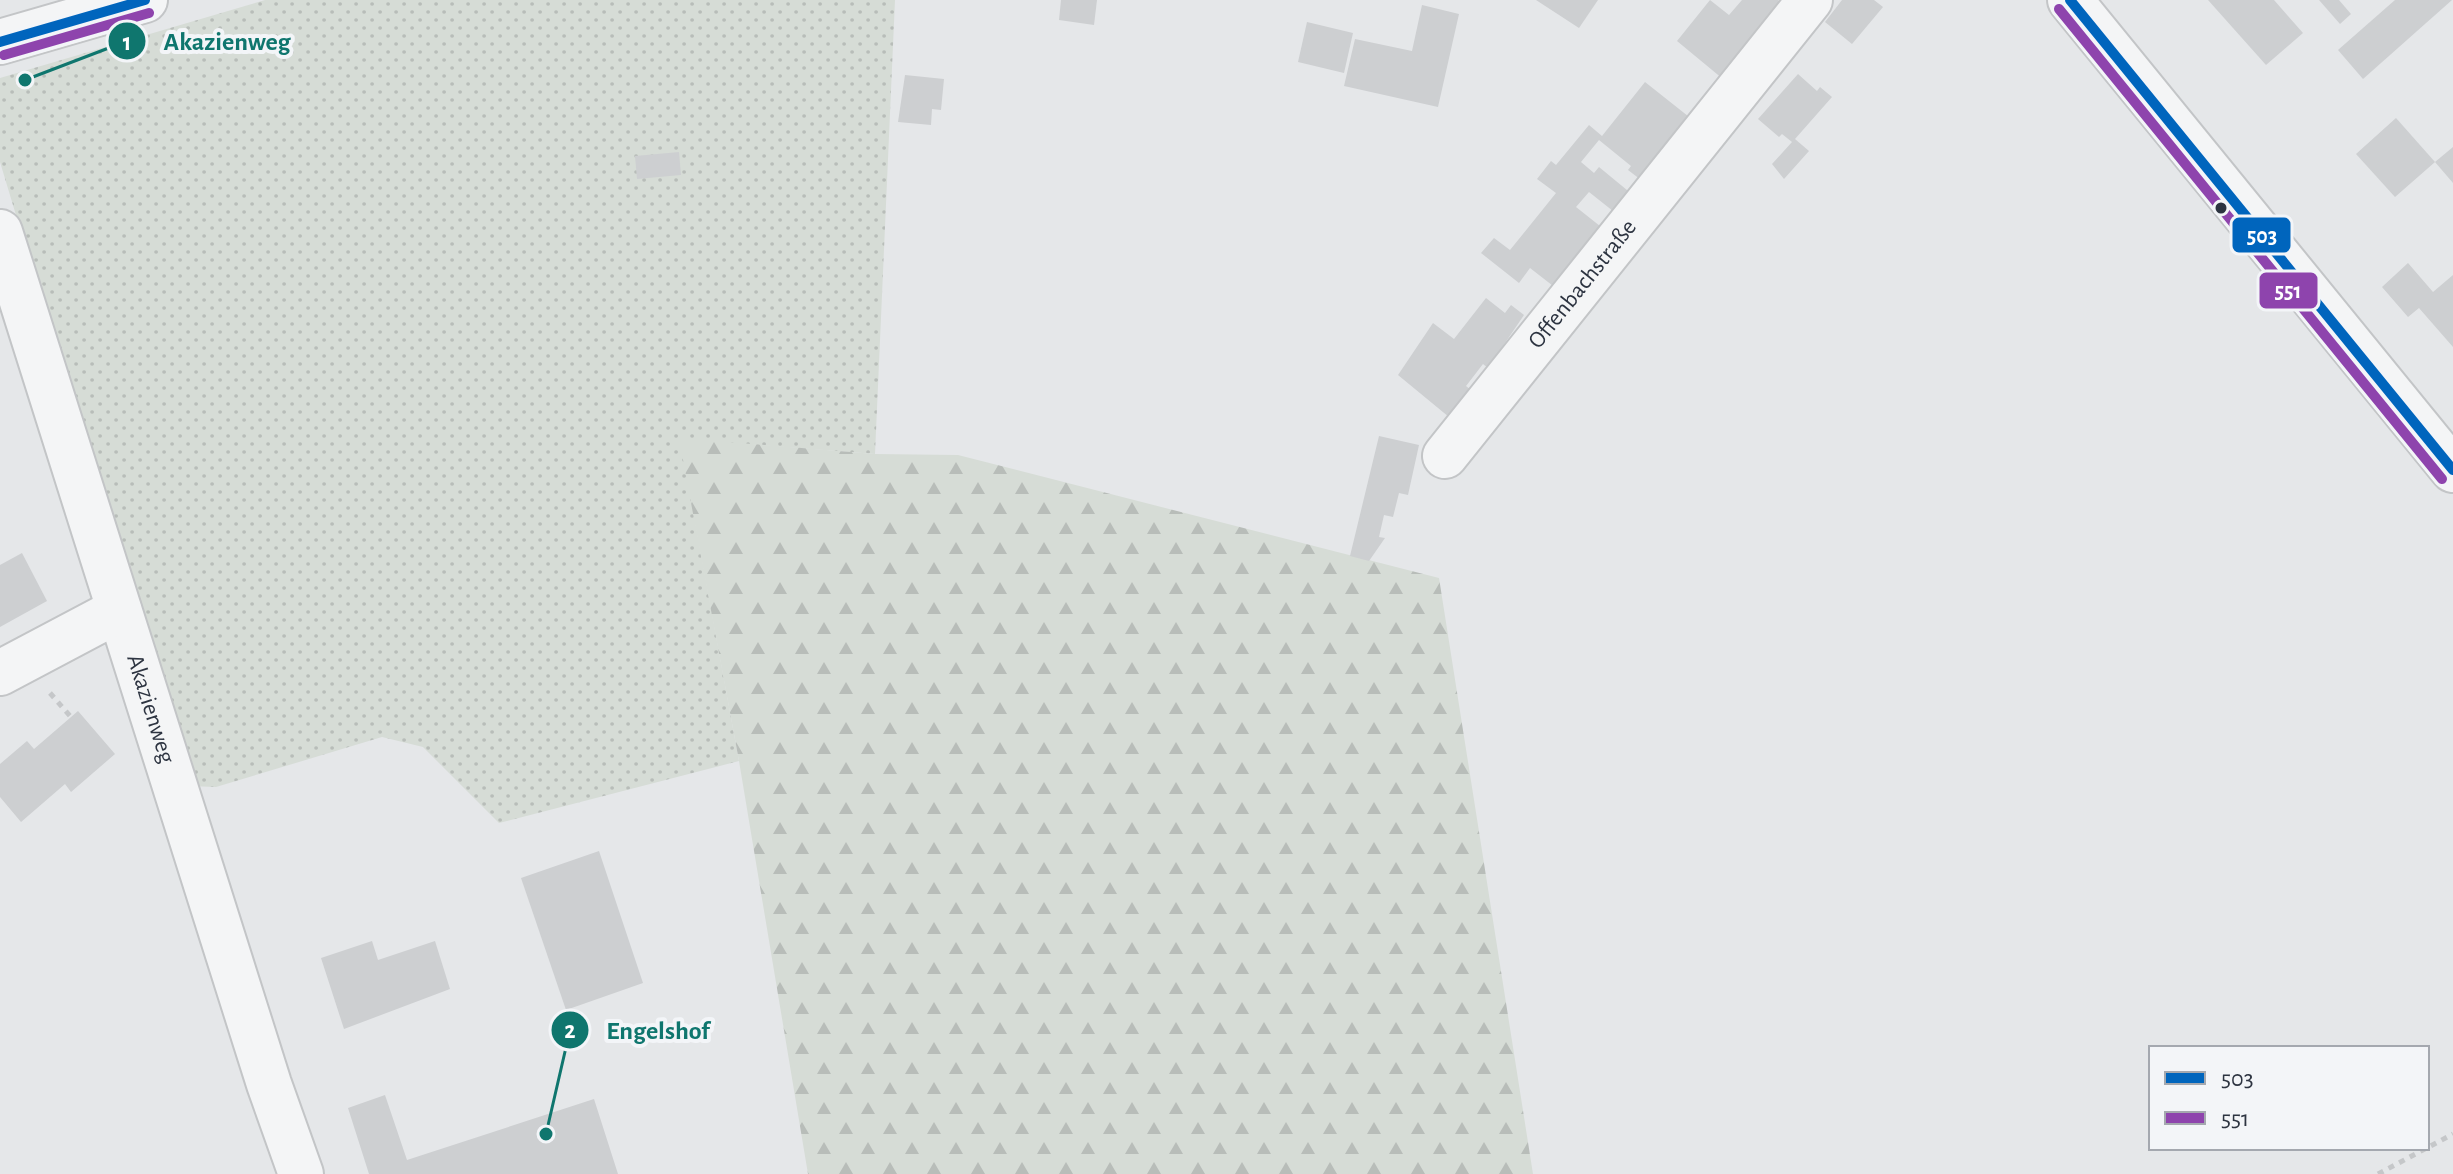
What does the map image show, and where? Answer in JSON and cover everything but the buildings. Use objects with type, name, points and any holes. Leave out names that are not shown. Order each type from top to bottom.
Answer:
[{"type":"street","points":[[0,42],[145,0]]},
{"type":"street","name":"Offenbachstraße","points":[[1445,456],[1810,0]]},
{"type":"street","points":[[2070,0],[2453,470]]},
{"type":"street","name":"Akazienweg","points":[[0,232],[301,1174]]},
{"type":"street","points":[[0,673],[119,610]]},
{"type":"path","points":[[2429,1147],[2453,1134]]},
{"type":"path","points":[[2378,1174],[2423,1150]]},
{"type":"green space","points":[[265,0],[895,0],[875,454],[680,439],[739,761],[499,823],[423,747],[382,737],[216,787],[188,786],[0,162],[0,78]]},
{"type":"green space","points":[[679,438],[875,454],[958,455],[1439,578],[1533,1174],[808,1174],[739,761]]},
{"type":"transit line","name":"503","points":[[0,42],[145,0]]},
{"type":"transit line","name":"503","points":[[2070,0],[2453,470]]},
{"type":"transit line","name":"551","points":[[2059,9],[2442,479]]},
{"type":"transit line","name":"551","points":[[4,55],[149,13]]},
{"type":"place","name":"Akazienweg","points":[[25,80]]},
{"type":"place","name":"Engelshof","points":[[546,1134]]}]
